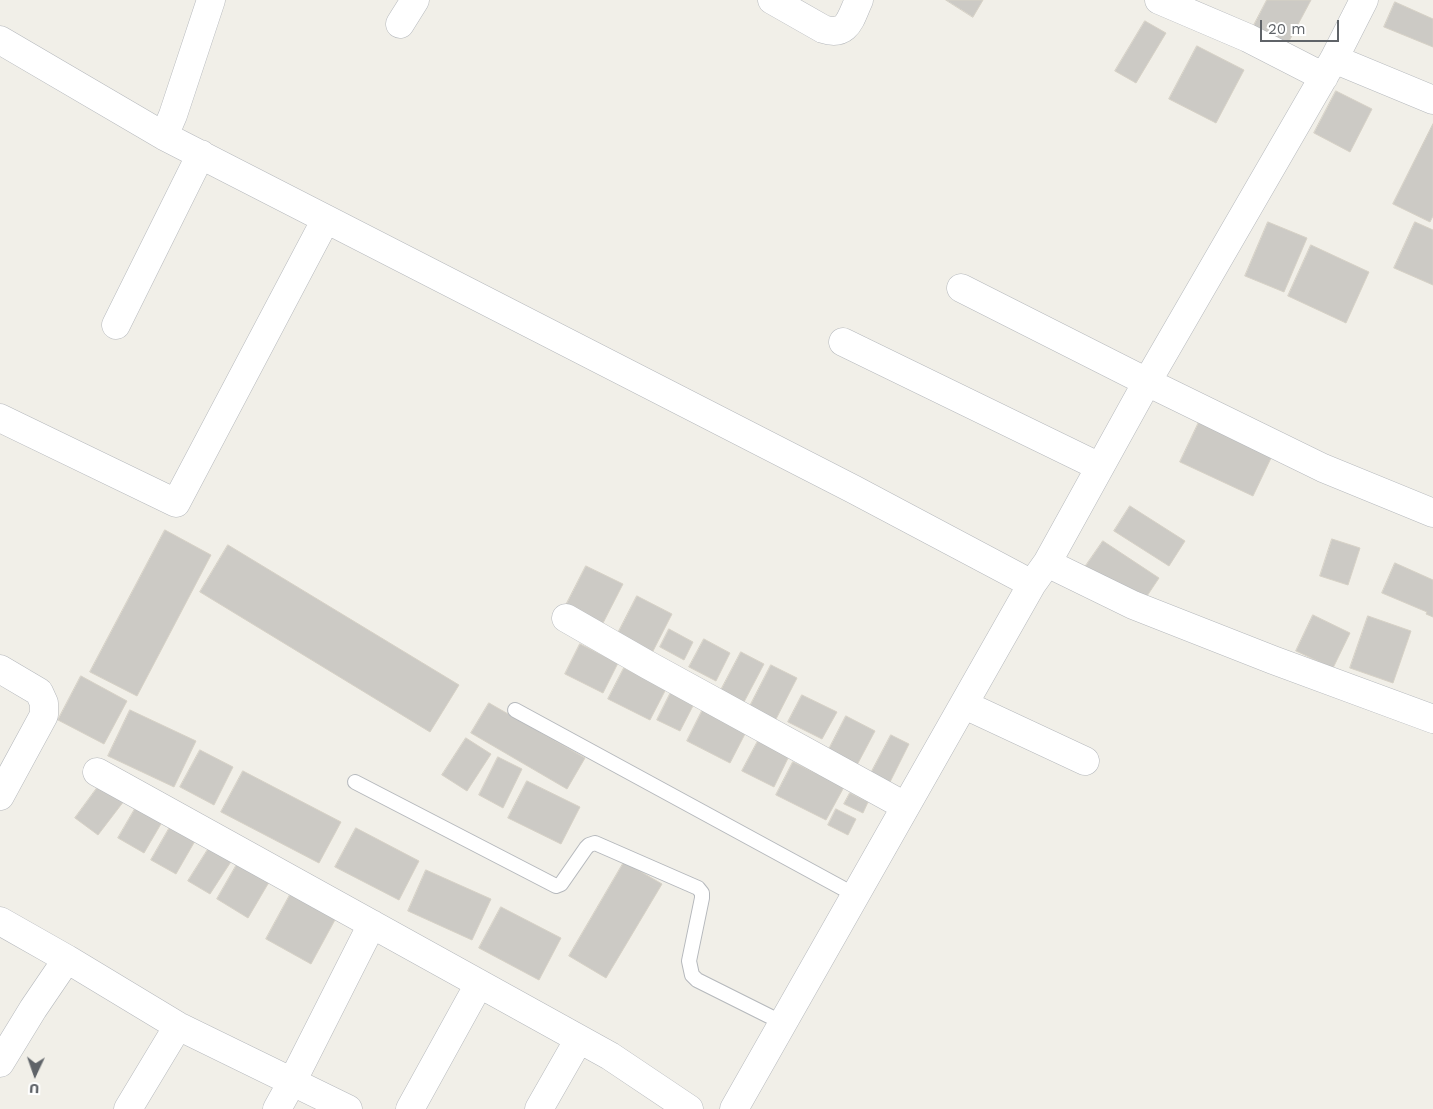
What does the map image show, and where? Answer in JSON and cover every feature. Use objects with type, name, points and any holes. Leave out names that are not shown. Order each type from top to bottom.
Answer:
[{"type":"street","points":[[164,136],[173,115],[211,0]]},
{"type":"street","points":[[400,24],[415,0]]},
{"type":"street","points":[[772,0],[823,29],[832,32],[840,31],[847,26],[859,0]]},
{"type":"street","points":[[1159,0],[1248,38],[1329,68],[1433,100]]},
{"type":"street","points":[[734,1109],[905,806],[1040,574],[1147,382],[1329,68],[1364,0]]},
{"type":"street","points":[[0,40],[164,136],[853,489],[1040,574],[1133,605],[1433,719]]},
{"type":"street","points":[[116,326],[201,154]]},
{"type":"street","points":[[0,418],[176,503],[326,219]]},
{"type":"street","points":[[961,288],[1323,468],[1433,513]]},
{"type":"street","points":[[843,342],[1100,467]]},
{"type":"street","points":[[566,618],[905,806]]},
{"type":"street","points":[[0,669],[39,692],[44,703],[44,715],[0,796]]},
{"type":"street","points":[[965,705],[1085,761]]},
{"type":"street","points":[[97,772],[610,1056],[689,1109]]},
{"type":"street","points":[[0,921],[67,958],[178,1026],[348,1109]]},
{"type":"street","points":[[278,1109],[372,924]]},
{"type":"street","points":[[0,1063],[67,958]]},
{"type":"street","points":[[410,1109],[479,984]]},
{"type":"street","points":[[128,1109],[178,1026]]},
{"type":"street","points":[[539,1109],[579,1039]]},
{"type":"lane","points":[[515,710],[855,895]]},
{"type":"lane","points":[[355,782],[556,886],[561,884],[586,848],[595,843],[698,888],[702,893],[702,898],[689,961],[692,975],[697,980],[783,1023]]},
{"type":"building","points":[[946,0],[983,0],[973,17]]},
{"type":"building","points":[[1267,0],[1311,0],[1287,45],[1253,27]]},
{"type":"building","points":[[1395,2],[1433,19],[1433,47],[1384,27]]},
{"type":"building","points":[[1145,21],[1166,33],[1136,83],[1115,71]]},
{"type":"building","points":[[1197,46],[1244,70],[1216,123],[1169,99]]},
{"type":"building","points":[[1336,91],[1372,109],[1350,152],[1314,133]]},
{"type":"building","points":[[1433,124],[1433,216],[1430,222],[1393,204]]},
{"type":"building","points":[[1268,222],[1307,238],[1284,292],[1245,276]]},
{"type":"building","points":[[1415,222],[1433,230],[1433,285],[1394,268]]},
{"type":"building","points":[[1311,245],[1369,272],[1346,323],[1288,296]]},
{"type":"building","points":[[1199,422],[1272,456],[1253,496],[1180,462]]},
{"type":"building","points":[[1130,506],[1185,541],[1169,566],[1114,531]]},
{"type":"building","points":[[165,530],[211,555],[137,696],[90,672]]},
{"type":"building","points":[[1332,539],[1360,548],[1348,585],[1320,576]]},
{"type":"building","points":[[1103,541],[1159,578],[1141,605],[1085,567]]},
{"type":"building","points":[[228,545],[459,685],[430,732],[200,592]]},
{"type":"building","points":[[1395,563],[1433,580],[1433,617],[1426,614],[1427,612],[1382,593]]},
{"type":"building","points":[[586,566],[623,584],[602,625],[565,607]]},
{"type":"building","points":[[637,596],[672,614],[652,653],[617,635]]},
{"type":"building","points":[[1313,615],[1350,633],[1333,668],[1296,651]]},
{"type":"building","points":[[1368,616],[1411,631],[1393,683],[1350,668]]},
{"type":"building","points":[[669,629],[693,642],[684,660],[660,647]]},
{"type":"building","points":[[704,639],[730,653],[716,681],[689,667]]},
{"type":"building","points":[[580,644],[618,663],[603,693],[565,674]]},
{"type":"building","points":[[741,652],[764,664],[744,702],[721,690]]},
{"type":"building","points":[[771,665],[797,678],[775,721],[749,708]]},
{"type":"building","points":[[624,668],[666,689],[650,720],[608,699]]},
{"type":"building","points":[[81,676],[127,701],[104,744],[58,720]]},
{"type":"building","points":[[672,690],[695,702],[680,731],[657,720]]},
{"type":"building","points":[[802,695],[837,712],[822,739],[788,722]]},
{"type":"building","points":[[489,703],[585,758],[567,789],[471,733]]},
{"type":"building","points":[[703,709],[746,732],[730,763],[687,741]]},
{"type":"building","points":[[130,710],[196,741],[174,787],[108,756]]},
{"type":"building","points":[[846,716],[875,731],[857,765],[828,751]]},
{"type":"building","points":[[891,735],[909,744],[890,782],[871,773]]},
{"type":"building","points":[[466,738],[491,754],[467,791],[442,775]]},
{"type":"building","points":[[759,739],[790,754],[774,787],[742,771]]},
{"type":"building","points":[[200,750],[233,767],[214,805],[180,787]]},
{"type":"building","points":[[498,757],[522,769],[503,808],[479,795]]},
{"type":"building","points":[[793,762],[844,787],[826,820],[776,795]]},
{"type":"building","points":[[243,771],[341,822],[319,863],[221,812]]},
{"type":"building","points":[[527,781],[580,807],[561,844],[508,818]]},
{"type":"building","points":[[100,784],[124,801],[98,835],[75,818]]},
{"type":"building","points":[[850,793],[868,802],[863,813],[844,804]]},
{"type":"building","points":[[139,802],[165,817],[144,853],[118,838]]},
{"type":"building","points":[[836,809],[856,819],[848,835],[828,825]]},
{"type":"building","points":[[174,820],[199,834],[176,874],[151,860]]},
{"type":"building","points":[[356,828],[419,861],[399,900],[335,867]]},
{"type":"building","points":[[212,843],[234,857],[210,894],[188,881]]},
{"type":"building","points":[[240,859],[272,877],[248,918],[217,899]]},
{"type":"building","points":[[624,862],[662,884],[606,978],[569,956]]},
{"type":"building","points":[[426,870],[491,899],[472,940],[408,911]]},
{"type":"building","points":[[291,893],[336,918],[311,964],[266,939]]},
{"type":"building","points":[[501,907],[561,938],[539,980],[479,948]]}]
